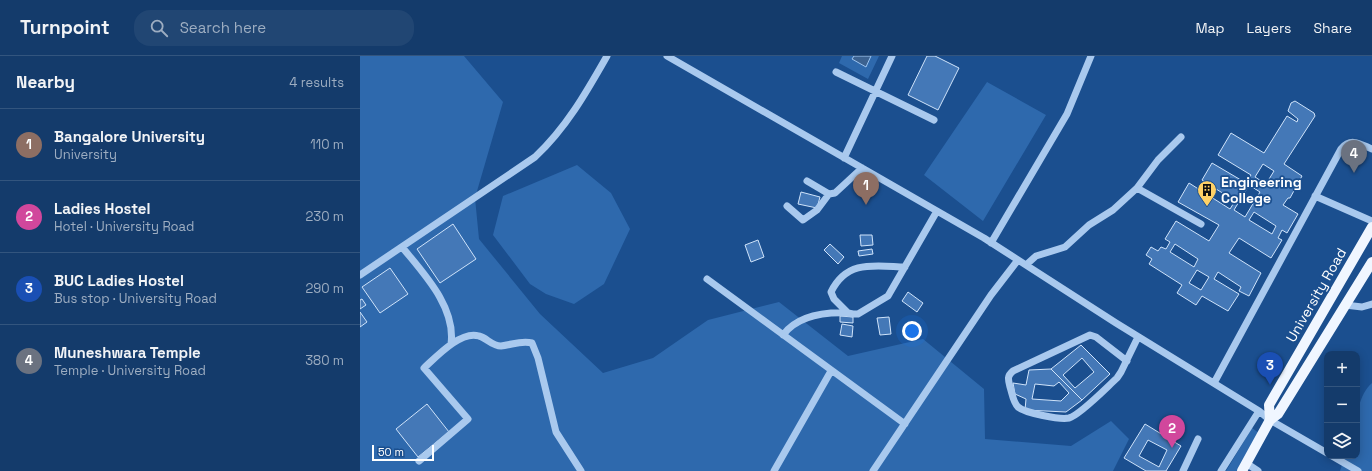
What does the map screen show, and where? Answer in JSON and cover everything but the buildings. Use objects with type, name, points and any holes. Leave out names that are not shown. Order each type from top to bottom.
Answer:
[{"type":"main road","name":"University Road","points":[[1270,420],[1268,405],[1372,227]]},
{"type":"main road","name":"University Road","points":[[1244,467],[1270,420],[1278,414],[1372,262]]},
{"type":"street","points":[[360,275],[535,157],[554,139],[576,109],[607,56]]},
{"type":"street","points":[[667,56],[991,243],[1138,337],[1259,410],[1270,420],[1324,451]]},
{"type":"street","points":[[844,158],[892,56]]},
{"type":"street","points":[[991,243],[1067,114],[1092,56]]},
{"type":"street","points":[[836,72],[934,120]]},
{"type":"street","points":[[1026,265],[1036,256],[1065,247],[1089,225],[1113,210],[1137,188],[1158,160],[1181,137]]},
{"type":"street","points":[[1214,383],[1315,196],[1345,144],[1352,141],[1372,149]]},
{"type":"street","points":[[787,206],[803,220],[817,210],[829,194],[839,190],[862,168]]},
{"type":"street","points":[[806,181],[829,194]]},
{"type":"street","points":[[1137,188],[1201,224]]},
{"type":"street","points":[[1315,196],[1372,221]]},
{"type":"street","points":[[783,335],[789,327],[804,318],[828,312],[858,314],[888,296],[937,211]]},
{"type":"street","points":[[402,247],[439,295],[452,333],[451,344]]},
{"type":"street","points":[[873,471],[992,295],[1018,260]]},
{"type":"street","points":[[848,313],[834,299],[831,292],[835,285],[849,271],[863,265],[905,267]]},
{"type":"street","points":[[707,280],[904,424]]},
{"type":"street","points":[[1345,305],[1362,307],[1372,304]]},
{"type":"street","points":[[419,461],[468,419],[424,368],[451,344],[468,335],[478,335],[495,345],[501,346],[526,341],[532,342],[538,358],[556,432],[581,471]]},
{"type":"street","points":[[1127,361],[1096,337],[1090,335],[1013,371],[1009,374],[1008,379],[1014,401],[1017,406],[1025,411],[1069,418],[1077,413],[1117,378],[1127,361],[1138,337]]},
{"type":"street","points":[[774,471],[831,371]]},
{"type":"street","points":[[1221,471],[1259,410]]},
{"type":"street","points":[[1183,471],[1198,439]]},
{"type":"street","points":[[1337,459],[1358,471]]},
{"type":"street","points":[[1244,467],[1258,471]]},
{"type":"shaded area","points":[[360,56],[464,56],[503,102],[475,198],[479,239],[540,314],[603,373],[653,358],[708,320],[779,302],[848,356],[923,339],[984,389],[985,439],[1071,446],[1111,421],[1129,439],[1113,471],[360,471]]},
{"type":"shaded area","points":[[842,56],[879,56],[868,79],[839,63]]},
{"type":"shaded area","points":[[854,56],[871,56],[866,67],[852,59]]},
{"type":"shaded area","points":[[987,82],[1046,115],[983,221],[924,175]]},
{"type":"shaded area","points":[[577,165],[611,193],[630,229],[604,284],[574,304],[546,294],[530,284],[493,235],[503,196]]},
{"type":"shaded area","points":[[1372,383],[1372,471],[1340,471],[1344,459],[1360,459],[1360,404],[1366,390]]},
{"type":"shaded area","points":[[1252,428],[1259,433],[1237,471],[1226,471]]},
{"type":"place","name":"Muneshwara Temple","points":[[1354,173]]},
{"type":"place","name":"Bangalore University","points":[[866,205]]},
{"type":"place","name":"Engineering College","points":[[1207,207]]},
{"type":"place","name":"BUC Ladies Hostel","points":[[1270,385]]},
{"type":"place","name":"Ladies Hostel","points":[[1172,448]]}]
